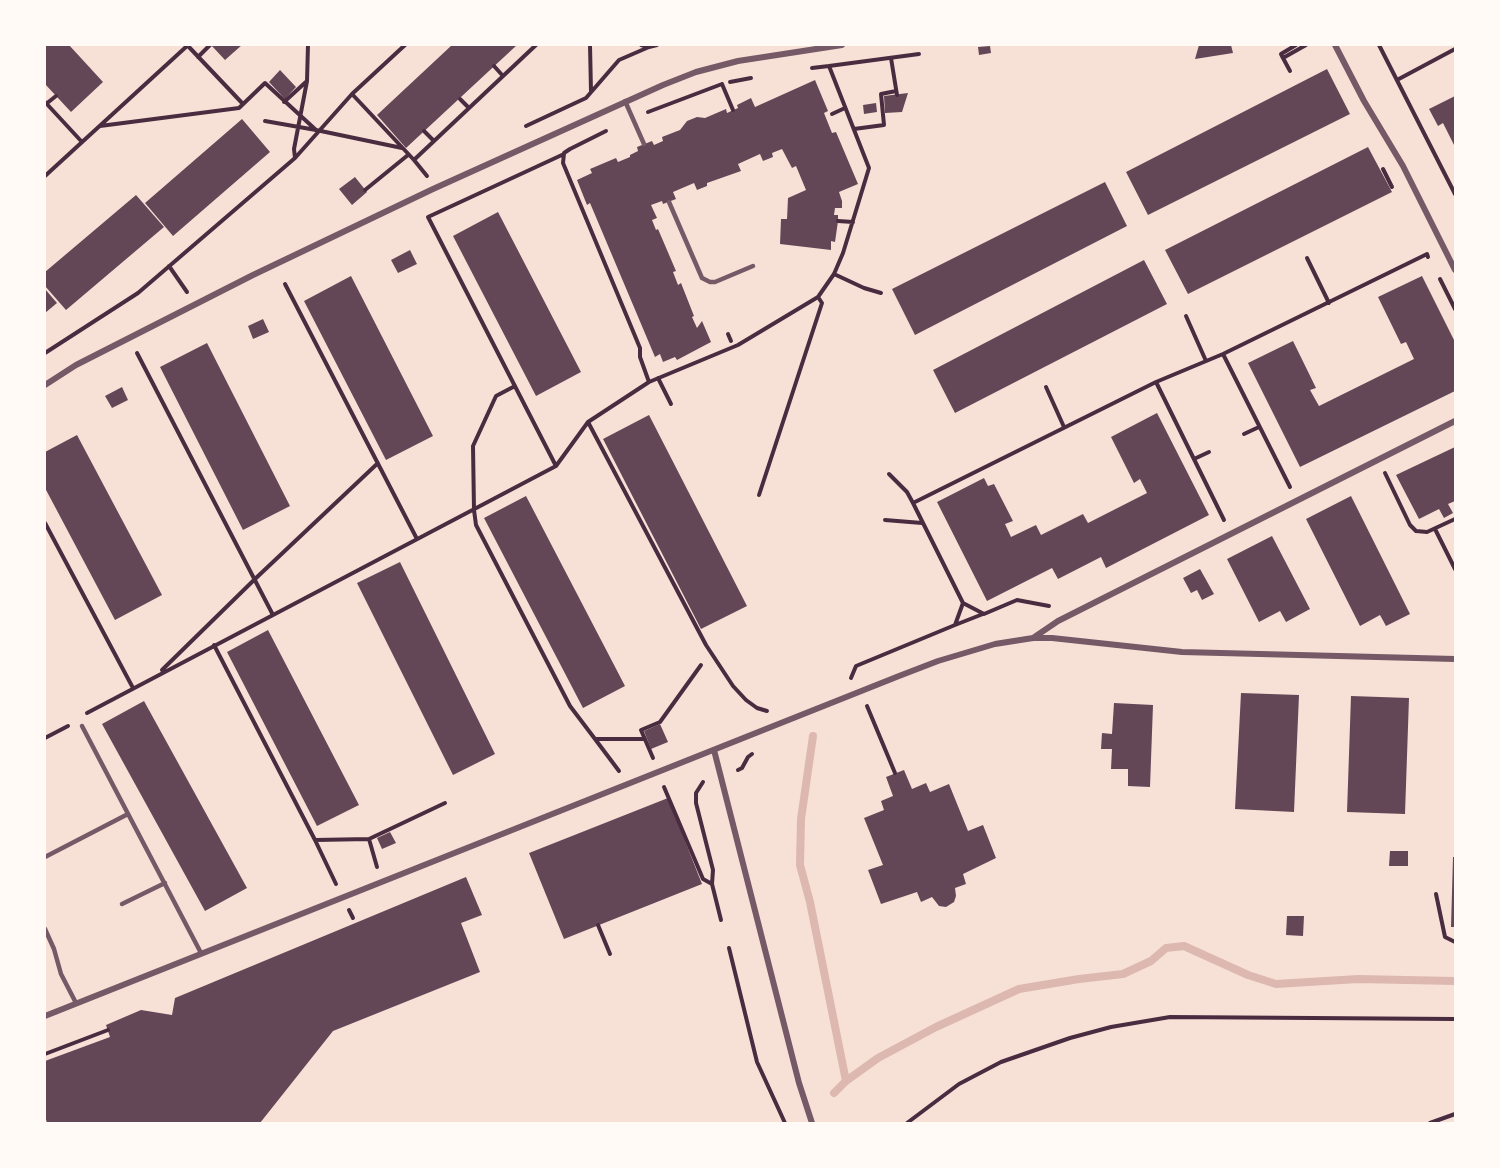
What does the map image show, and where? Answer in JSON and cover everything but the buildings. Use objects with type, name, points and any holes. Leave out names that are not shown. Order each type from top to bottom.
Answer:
[{"type":"street","points":[[45,385],[76,365],[253,275],[634,97],[714,66],[842,45]]},
{"type":"street","points":[[1335,45],[1364,101],[1403,166],[1455,270]]},
{"type":"street","points":[[1033,638],[1058,621],[1455,421]]},
{"type":"street","points":[[45,1016],[938,661],[995,644],[1033,638],[1182,652],[1455,659]]},
{"type":"street","points":[[714,750],[799,1083],[812,1123]]},
{"type":"lane","points":[[625,101],[644,144]]},
{"type":"lane","points":[[669,202],[702,278],[715,282],[753,266]]},
{"type":"lane","points":[[81,726],[201,953]]},
{"type":"lane","points":[[45,857],[128,814]]},
{"type":"lane","points":[[122,904],[165,883]]},
{"type":"lane","points":[[45,929],[76,1003]]},
{"type":"path","points":[[45,176],[187,45],[243,104]]},
{"type":"path","points":[[198,57],[210,45]]},
{"type":"path","points":[[295,158],[294,149],[308,81],[308,45]]},
{"type":"path","points":[[45,353],[138,293],[295,158],[352,94],[405,45]]},
{"type":"path","points":[[590,45],[591,93]]},
{"type":"path","points":[[642,45],[649,47]]},
{"type":"path","points":[[522,128],[586,98],[619,60],[657,45]]},
{"type":"path","points":[[1290,71],[1281,54],[1296,45]]},
{"type":"path","points":[[1283,58],[1306,45]]},
{"type":"path","points":[[1379,45],[1455,194]]},
{"type":"path","points":[[414,160],[534,46]]},
{"type":"path","points":[[1397,80],[1455,49]]},
{"type":"path","points":[[808,69],[918,54]]},
{"type":"path","points":[[854,129],[884,125],[881,94],[896,93],[893,56]]},
{"type":"path","points":[[494,66],[503,76]]},
{"type":"path","points":[[84,716],[158,674],[556,466],[588,422],[649,382],[738,345],[818,297],[834,274],[843,253],[869,168],[829,66]]},
{"type":"path","points":[[556,466],[428,217],[633,119],[722,84],[754,77]]},
{"type":"path","points":[[284,102],[308,81]]},
{"type":"path","points":[[100,126],[239,108],[265,83],[318,130]]},
{"type":"path","points":[[722,84],[733,110]]},
{"type":"path","points":[[352,94],[426,174]]},
{"type":"path","points":[[56,96],[46,103],[82,142]]},
{"type":"path","points":[[460,99],[469,108]]},
{"type":"path","points":[[832,114],[846,108]]},
{"type":"path","points":[[265,121],[402,148]]},
{"type":"path","points":[[424,131],[434,141]]},
{"type":"path","points":[[564,153],[564,166],[640,348],[640,357],[649,382]]},
{"type":"path","points":[[365,190],[408,155]]},
{"type":"path","points":[[838,221],[853,222]]},
{"type":"path","points":[[913,502],[1156,382],[1223,354],[1427,254],[1432,263]]},
{"type":"path","points":[[1307,258],[1329,303]]},
{"type":"path","points":[[169,266],[187,293]]},
{"type":"path","points":[[1436,272],[1455,309]]},
{"type":"path","points":[[834,274],[864,288],[881,292]]},
{"type":"path","points":[[285,284],[417,539]]},
{"type":"path","points":[[759,495],[822,303],[818,297]]},
{"type":"path","points":[[1186,316],[1206,361]]},
{"type":"path","points":[[728,334],[731,341]]},
{"type":"path","points":[[137,353],[273,615]]},
{"type":"path","points":[[1223,354],[1290,488]]},
{"type":"path","points":[[658,378],[671,404]]},
{"type":"path","points":[[1156,382],[1224,520]]},
{"type":"path","points":[[515,386],[496,396],[473,446],[476,525],[570,706],[620,772]]},
{"type":"path","points":[[1046,387],[1064,427]]},
{"type":"path","points":[[588,422],[706,645],[746,700],[757,708],[772,712]]},
{"type":"path","points":[[1244,434],[1259,427]]},
{"type":"path","points":[[1194,459],[1209,452]]},
{"type":"path","points":[[1377,459],[1413,528],[1421,533],[1428,532],[1453,520],[1448,516]]},
{"type":"path","points":[[158,674],[378,464]]},
{"type":"path","points":[[889,474],[907,492],[913,502],[963,603],[984,614]]},
{"type":"path","points":[[1280,492],[1300,483]]},
{"type":"path","points":[[1214,526],[1234,516]]},
{"type":"path","points":[[885,520],[923,523]]},
{"type":"path","points":[[45,523],[133,688]]},
{"type":"path","points":[[1435,529],[1455,569]]},
{"type":"path","points":[[845,682],[854,673],[856,666],[1017,600],[1052,607]]},
{"type":"path","points":[[955,625],[963,603]]},
{"type":"path","points":[[214,645],[353,918]]},
{"type":"path","points":[[861,709],[869,706],[896,774]]},
{"type":"path","points":[[45,738],[70,725]]},
{"type":"path","points":[[595,739],[645,739]]},
{"type":"path","points":[[703,782],[696,793],[696,803],[713,870],[712,884],[721,920]]},
{"type":"path","points":[[315,840],[369,839],[446,803]]},
{"type":"path","points":[[369,839],[380,882]]},
{"type":"path","points":[[1436,894],[1445,937],[1455,942]]},
{"type":"path","points":[[598,925],[610,954]]},
{"type":"path","points":[[729,948],[757,1062],[785,1123]]},
{"type":"path","points":[[907,1123],[959,1084],[1001,1062],[1070,1038],[1111,1027],[1170,1017],[1455,1019]]},
{"type":"path","points":[[45,1054],[108,1030]]},
{"type":"path","points":[[1430,1123],[1455,1114]]},
{"type":"waterway","points":[[813,736],[801,819],[800,865],[810,902],[846,1081]]},
{"type":"waterway","points":[[834,1093],[846,1081],[878,1058],[936,1027],[1019,989],[1123,974],[1151,961],[1166,948],[1184,946],[1248,975],[1276,984],[1358,979],[1455,981]]}]
